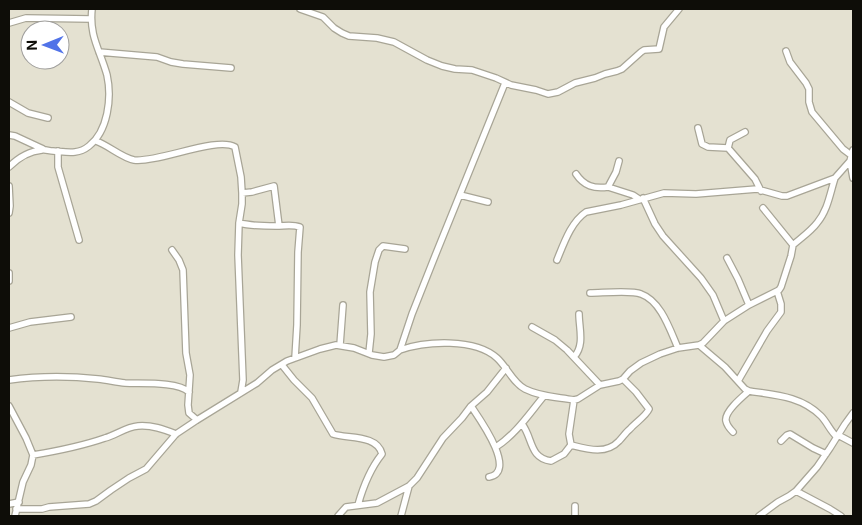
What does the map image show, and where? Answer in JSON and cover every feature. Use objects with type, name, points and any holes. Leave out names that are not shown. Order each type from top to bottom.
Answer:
[{"type":"street","points":[[9,136],[15,136],[44,149],[74,153],[84,150],[96,141],[105,122],[109,92],[107,75],[94,38],[91,19],[92,9]]},
{"type":"street","points":[[300,9],[323,17],[334,28],[349,36],[377,38],[394,42],[435,63],[450,68],[472,70],[516,87],[548,94],[558,92],[575,83],[622,69],[644,50],[659,49],[664,27],[679,9]]},
{"type":"street","points":[[9,23],[26,18],[91,19]]},
{"type":"street","points":[[786,51],[790,62],[809,89],[809,102],[812,112],[843,149],[852,156],[853,178]]},
{"type":"street","points":[[99,52],[156,57],[184,64],[231,68]]},
{"type":"street","points":[[400,350],[412,314],[505,83]]},
{"type":"street","points":[[9,102],[20,110],[48,118]]},
{"type":"street","points":[[698,128],[704,146],[728,148],[755,179],[762,191]]},
{"type":"street","points":[[728,148],[730,140],[744,132]]},
{"type":"street","points":[[96,141],[133,160],[145,160],[193,149],[230,144],[235,147],[242,193],[239,223],[238,274],[243,380],[241,392]]},
{"type":"street","points":[[9,167],[20,157],[44,149]]},
{"type":"street","points":[[58,151],[58,167],[79,240]]},
{"type":"street","points":[[9,504],[42,509],[89,504],[96,501],[129,478],[146,469],[176,434],[196,420],[257,383],[282,364],[329,346],[340,345],[354,348],[384,358],[411,346],[438,343],[469,346],[493,354],[523,388],[544,396],[578,399],[600,385],[623,379],[641,363],[678,348],[703,343],[724,321],[749,305],[778,292],[793,245],[814,227],[822,216],[835,178],[852,156]]},
{"type":"street","points":[[608,188],[619,161]]},
{"type":"street","points":[[576,174],[586,184],[594,188],[608,188],[641,199],[663,236],[701,278],[713,295],[724,321]]},
{"type":"street","points":[[557,260],[568,234],[586,212],[664,193],[696,194],[752,190],[787,196],[835,178]]},
{"type":"street","points":[[9,186],[9,213]]},
{"type":"street","points":[[242,193],[274,186],[279,226]]},
{"type":"street","points":[[460,195],[488,202]]},
{"type":"street","points":[[763,208],[793,245]]},
{"type":"street","points":[[239,223],[250,226],[290,224],[300,227],[295,358]]},
{"type":"street","points":[[369,353],[371,334],[370,292],[379,250],[383,246],[405,249]]},
{"type":"street","points":[[172,250],[180,260],[183,270],[186,353],[190,375],[189,413],[196,420]]},
{"type":"street","points":[[726,258],[749,305]]},
{"type":"street","points":[[9,273],[9,281]]},
{"type":"street","points":[[738,381],[767,331],[781,312],[778,292]]},
{"type":"street","points":[[590,293],[640,293],[661,311],[678,348]]},
{"type":"street","points":[[340,345],[342,305]]},
{"type":"street","points":[[574,357],[579,351],[581,341],[580,314]]},
{"type":"street","points":[[9,328],[30,322],[71,317]]},
{"type":"street","points":[[532,327],[555,340],[600,385]]},
{"type":"street","points":[[699,345],[745,389],[803,402],[822,417],[832,433],[853,443]]},
{"type":"street","points":[[282,364],[312,398],[333,434],[371,441],[380,449],[382,454],[368,476],[358,505]]},
{"type":"street","points":[[338,516],[346,507],[377,503],[408,486],[417,478],[443,438],[471,406],[487,392],[506,368]]},
{"type":"street","points":[[9,380],[63,377],[82,378],[123,383],[157,384],[184,388],[189,392]]},
{"type":"street","points":[[571,445],[589,450],[610,448],[648,413],[649,409],[623,379]]},
{"type":"street","points":[[733,432],[727,425],[726,417],[749,391]]},
{"type":"street","points":[[496,447],[503,443],[522,424],[544,396]]},
{"type":"street","points":[[522,424],[539,457],[551,461],[560,458],[571,445],[570,434],[574,400]]},
{"type":"street","points":[[9,406],[33,455],[32,465],[23,482],[15,516]]},
{"type":"street","points":[[471,406],[496,447],[498,471],[495,475],[489,477]]},
{"type":"street","points":[[759,516],[796,491],[817,467],[853,413]]},
{"type":"street","points":[[33,455],[95,442],[138,426],[156,427],[176,434]]},
{"type":"street","points":[[781,441],[790,434],[826,454]]},
{"type":"street","points":[[401,516],[408,486]]},
{"type":"street","points":[[796,491],[840,516]]},
{"type":"street","points":[[574,516],[576,506]]}]
